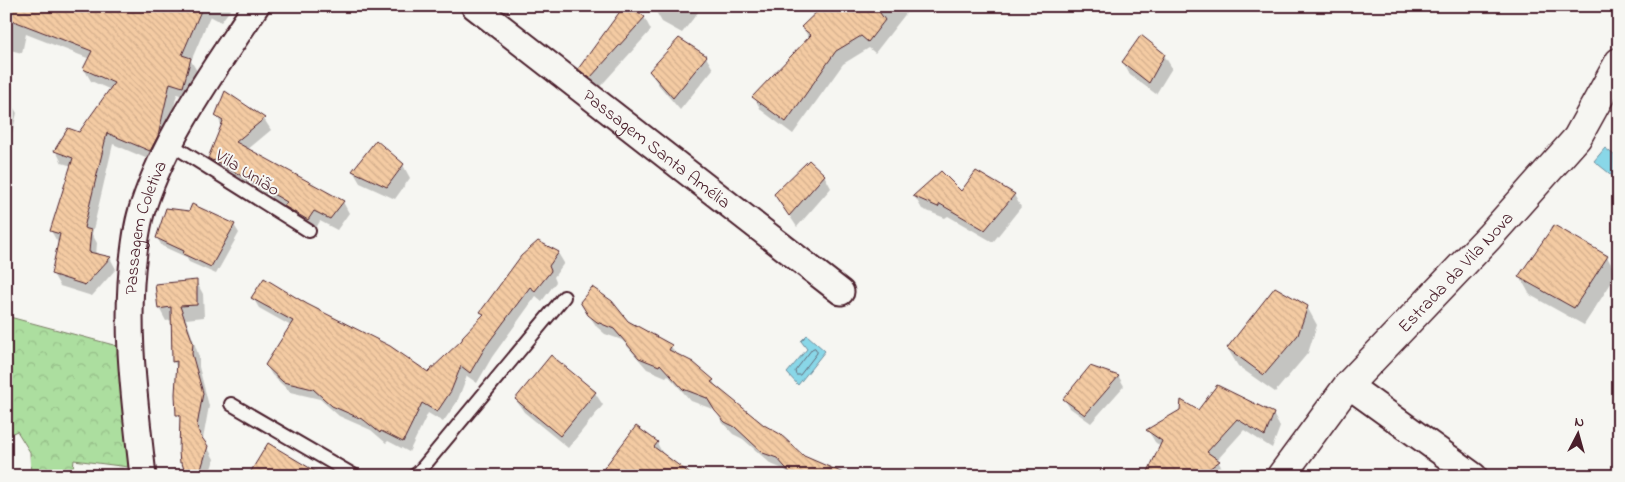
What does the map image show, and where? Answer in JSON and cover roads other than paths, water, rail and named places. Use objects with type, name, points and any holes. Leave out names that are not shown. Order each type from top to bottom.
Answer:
[{"type":"street","name":"Passagem Coletiva","points":[[143,476],[133,381],[130,320],[131,276],[136,237],[144,204],[169,143],[256,6]]},
{"type":"street","name":"Passagem Santa Amélia","points":[[474,6],[841,292]]},
{"type":"street","name":"Estrada da Vila Nova","points":[[1281,476],[1348,385],[1489,237],[1577,138],[1619,62]]},
{"type":"street","points":[[1348,385],[1474,476]]},
{"type":"lane","name":"Vila União","points":[[169,143],[309,231]]},
{"type":"lane","points":[[414,476],[564,297]]},
{"type":"lane","points":[[231,404],[355,476]]},
{"type":"water","points":[[1605,148],[1619,159],[1619,181],[1594,161]]},
{"type":"water","points":[[807,335],[825,351],[798,385],[787,373],[807,349],[801,341]]}]
